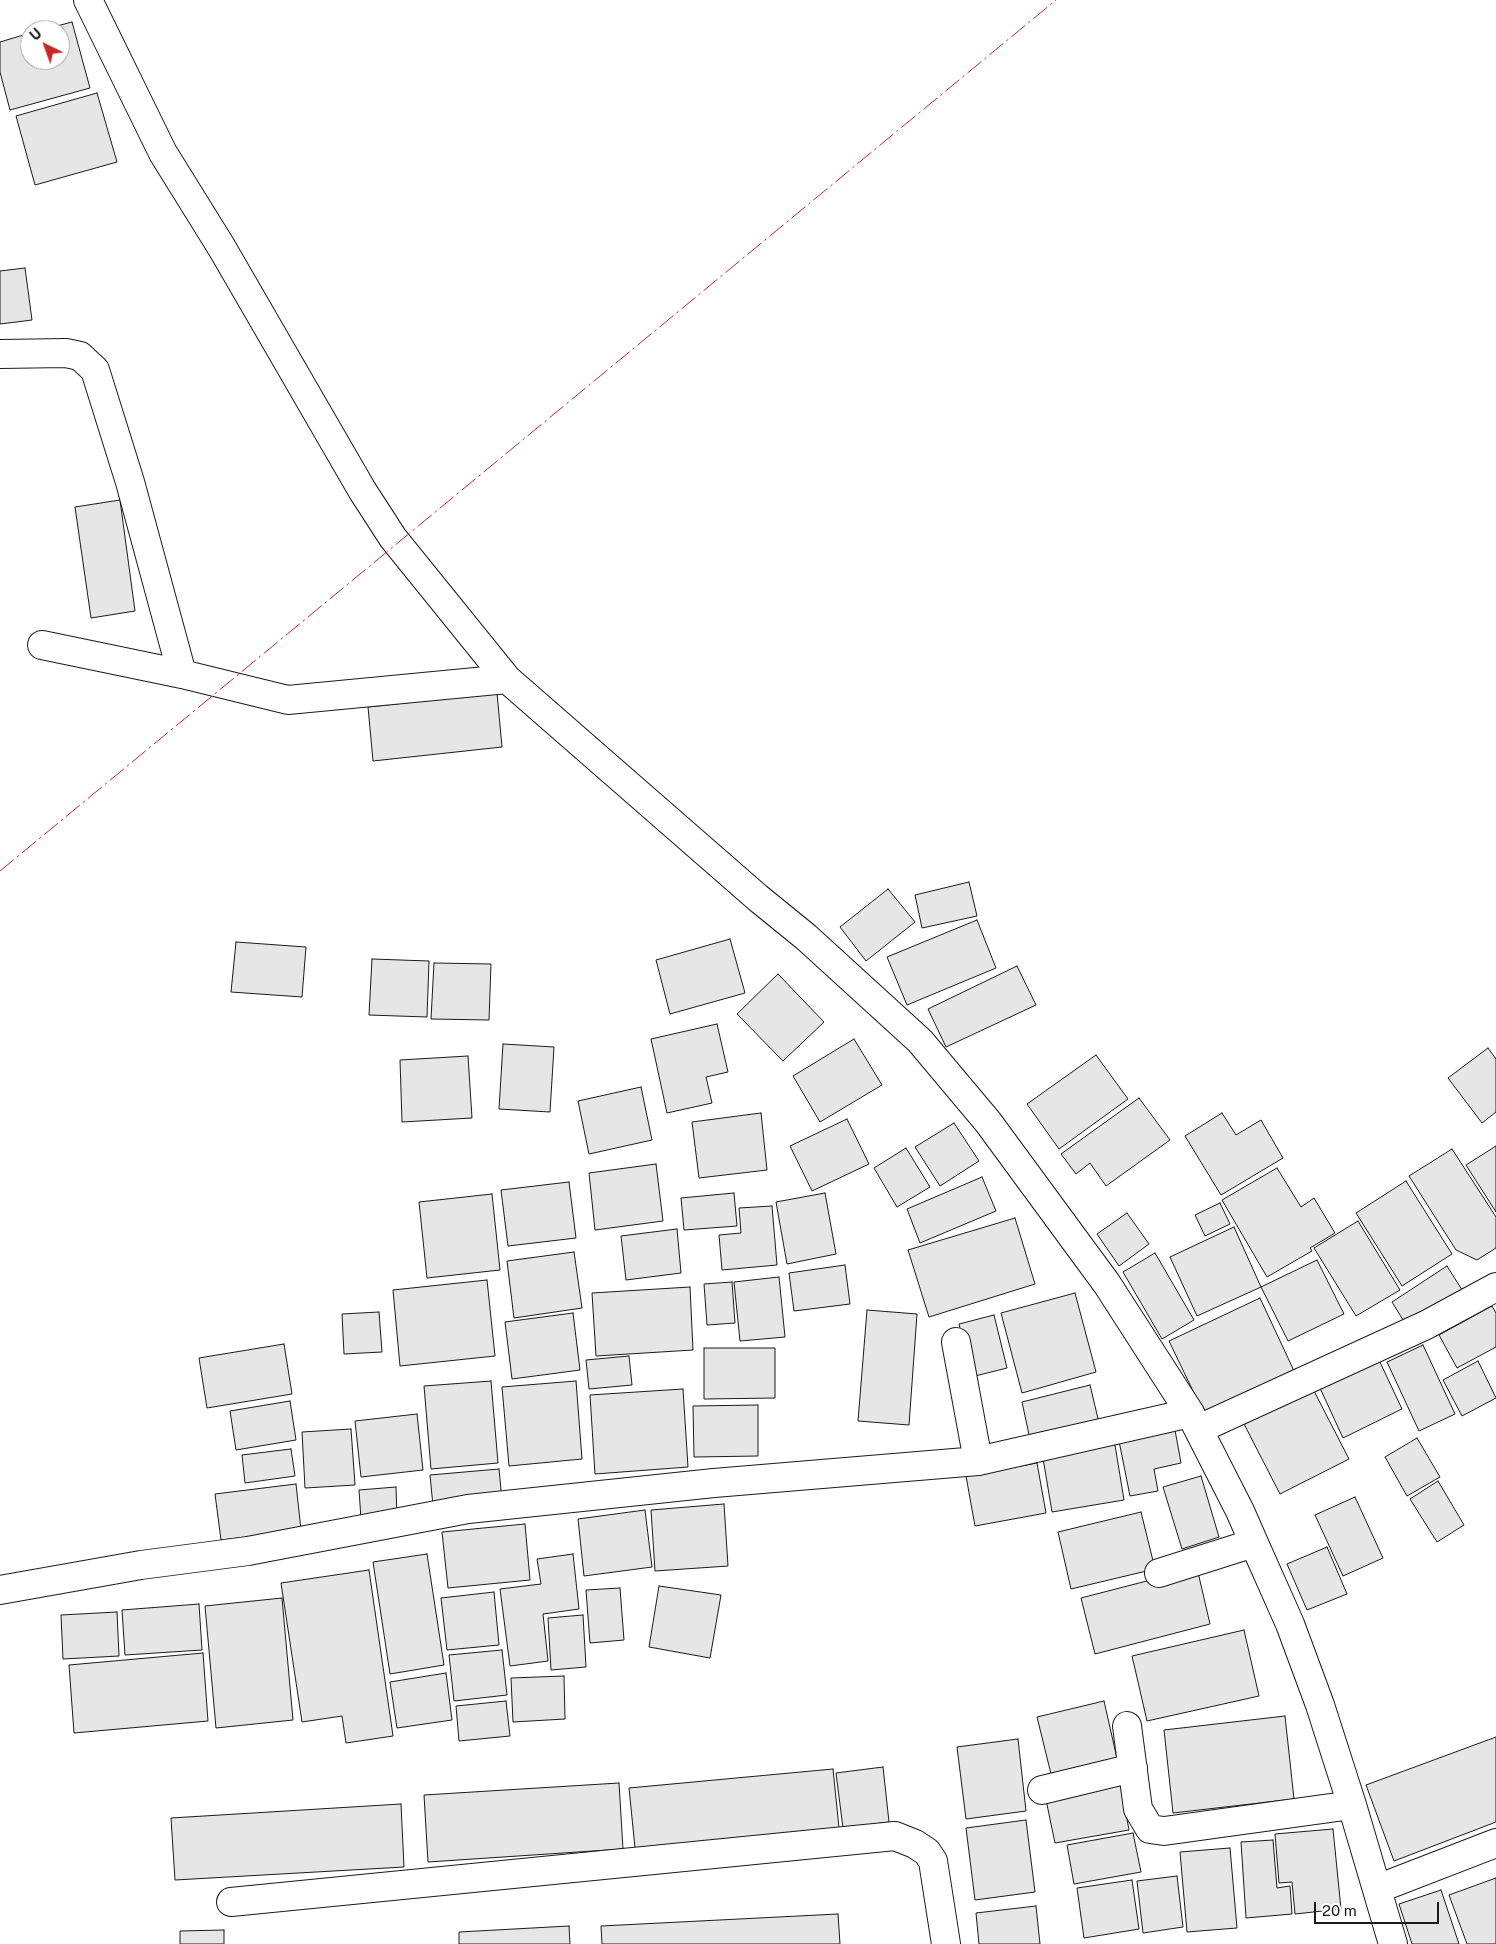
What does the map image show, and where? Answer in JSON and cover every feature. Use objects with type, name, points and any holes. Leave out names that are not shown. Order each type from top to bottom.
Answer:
[{"type":"street","points":[[88,0],[163,153],[222,248],[362,490],[393,538],[507,679],[735,879],[806,937],[920,1041],[988,1122],[1107,1284],[1194,1421],[1240,1510],[1296,1642],[1320,1705],[1393,1944]]},
{"type":"street","points":[[0,354],[66,353],[80,356],[95,370],[130,482],[182,674]]},
{"type":"street","points":[[42,645],[182,674],[288,700],[507,679]]},
{"type":"street","points":[[0,1590],[141,1565],[248,1551],[468,1510],[714,1483],[978,1462],[1194,1421],[1426,1325],[1496,1287]]},
{"type":"street","points":[[956,1342],[978,1462]]},
{"type":"street","points":[[1159,1573],[1254,1543]]},
{"type":"street","points":[[1127,1726],[1138,1810],[1150,1829],[1164,1831],[1352,1805]]},
{"type":"street","points":[[1042,1790],[1134,1768]]},
{"type":"street","points":[[231,1902],[894,1836],[915,1844],[927,1852],[933,1861],[946,1944]]},
{"type":"street","points":[[1377,1889],[1496,1842]]},
{"type":"building","points":[[72,22],[90,88],[10,110],[0,72],[0,42],[20,36],[20,70],[70,70],[70,23]]},
{"type":"building","points":[[97,93],[117,162],[35,185],[16,116]]},
{"type":"building","points":[[25,268],[32,320],[0,324],[0,271]]},
{"type":"building","points":[[120,500],[135,611],[91,618],[75,507]]},
{"type":"building","points":[[497,693],[502,747],[373,761],[368,707]]},
{"type":"building","points":[[969,882],[977,916],[922,928],[915,895]]},
{"type":"building","points":[[888,889],[915,922],[866,961],[840,927]]},
{"type":"building","points":[[977,920],[996,968],[907,1005],[887,957]]},
{"type":"building","points":[[730,939],[745,993],[670,1014],[656,960]]},
{"type":"building","points":[[236,942],[306,947],[302,997],[231,992]]},
{"type":"building","points":[[372,959],[429,961],[427,1017],[369,1015]]},
{"type":"building","points":[[434,963],[491,964],[489,1020],[431,1019]]},
{"type":"building","points":[[1017,966],[1036,1005],[946,1047],[928,1009]]},
{"type":"building","points":[[778,974],[824,1022],[783,1061],[737,1014]]},
{"type":"building","points":[[717,1024],[728,1072],[706,1077],[712,1103],[667,1113],[651,1039]]},
{"type":"building","points":[[854,1039],[882,1085],[820,1122],[793,1076]]},
{"type":"building","points":[[503,1044],[554,1047],[550,1112],[499,1109]]},
{"type":"building","points":[[1488,1048],[1496,1059],[1496,1112],[1482,1123],[1448,1078]]},
{"type":"building","points":[[1096,1055],[1128,1099],[1059,1149],[1027,1104]]},
{"type":"building","points":[[468,1056],[472,1118],[402,1122],[400,1060]]},
{"type":"building","points":[[641,1087],[652,1140],[589,1154],[578,1101]]},
{"type":"building","points":[[1139,1098],[1170,1140],[1106,1186],[1090,1163],[1076,1174],[1061,1154]]},
{"type":"building","points":[[761,1113],[767,1170],[699,1178],[692,1122]]},
{"type":"building","points":[[1222,1113],[1236,1135],[1261,1120],[1283,1158],[1221,1195],[1185,1136]]},
{"type":"building","points":[[847,1119],[869,1164],[812,1191],[790,1146]]},
{"type":"building","points":[[954,1123],[979,1161],[940,1186],[915,1147]]},
{"type":"building","points":[[1496,1146],[1496,1212],[1466,1165]]},
{"type":"building","points":[[906,1148],[930,1187],[897,1207],[874,1168]]},
{"type":"building","points":[[1452,1149],[1496,1217],[1496,1248],[1477,1260],[1456,1250],[1409,1176]]},
{"type":"building","points":[[656,1164],[663,1221],[595,1230],[589,1173]]},
{"type":"building","points":[[1277,1168],[1301,1207],[1314,1198],[1335,1233],[1310,1248],[1312,1251],[1267,1277],[1222,1200]]},
{"type":"building","points":[[982,1177],[996,1211],[920,1243],[907,1209]]},
{"type":"building","points":[[1406,1181],[1452,1254],[1402,1286],[1356,1213]]},
{"type":"building","points":[[569,1182],[576,1238],[508,1246],[501,1190]]},
{"type":"building","points":[[734,1193],[737,1226],[684,1230],[681,1198]]},
{"type":"building","points":[[825,1193],[836,1254],[787,1264],[776,1202]]},
{"type":"building","points":[[492,1194],[500,1270],[427,1278],[419,1202]]},
{"type":"building","points":[[1220,1203],[1230,1224],[1205,1236],[1195,1215]]},
{"type":"building","points":[[772,1206],[777,1265],[722,1270],[719,1235],[741,1233],[739,1208]]},
{"type":"building","points":[[1127,1213],[1149,1244],[1119,1266],[1097,1234]]},
{"type":"building","points":[[1015,1218],[1035,1284],[929,1317],[908,1250]]},
{"type":"building","points":[[1358,1221],[1400,1290],[1356,1316],[1314,1248]]},
{"type":"building","points":[[1234,1227],[1261,1287],[1197,1316],[1170,1257]]},
{"type":"building","points":[[677,1229],[681,1273],[626,1280],[621,1236]]},
{"type":"building","points":[[574,1252],[582,1308],[514,1318],[507,1261]]},
{"type":"building","points":[[1155,1253],[1194,1320],[1162,1339],[1123,1272]]},
{"type":"building","points":[[1317,1260],[1344,1314],[1288,1341],[1261,1287]]},
{"type":"building","points":[[845,1265],[850,1304],[794,1311],[789,1273]]},
{"type":"building","points":[[1447,1266],[1464,1293],[1408,1328],[1392,1302]]},
{"type":"building","points":[[779,1277],[785,1337],[740,1341],[734,1282]]},
{"type":"building","points":[[487,1280],[495,1356],[400,1366],[393,1290]]},
{"type":"building","points":[[732,1282],[735,1323],[707,1325],[704,1284]]},
{"type":"building","points":[[690,1287],[693,1350],[596,1356],[592,1293]]},
{"type":"building","points":[[1075,1293],[1096,1372],[1022,1393],[1001,1313]]},
{"type":"building","points":[[1260,1298],[1295,1373],[1205,1416],[1169,1341]]},
{"type":"building","points":[[1492,1306],[1496,1313],[1496,1347],[1457,1368],[1439,1335]]},
{"type":"building","points":[[867,1310],[917,1314],[909,1425],[858,1421]]},
{"type":"building","points":[[379,1312],[382,1352],[344,1354],[342,1314]]},
{"type":"building","points":[[573,1313],[580,1370],[512,1379],[505,1322]]},
{"type":"building","points":[[994,1315],[1007,1368],[971,1377],[959,1324]]},
{"type":"building","points":[[284,1344],[292,1394],[207,1408],[199,1358]]},
{"type":"building","points":[[1423,1345],[1455,1414],[1419,1431],[1387,1362]]},
{"type":"building","points":[[704,1348],[775,1348],[775,1398],[704,1399]]},
{"type":"building","points":[[629,1356],[632,1385],[589,1389],[586,1360]]},
{"type":"building","points":[[1379,1360],[1402,1409],[1343,1438],[1320,1388]]},
{"type":"building","points":[[1478,1361],[1496,1398],[1462,1416],[1443,1380]]},
{"type":"building","points":[[491,1381],[498,1463],[431,1469],[424,1386]]},
{"type":"building","points":[[576,1381],[582,1459],[509,1466],[502,1387]]},
{"type":"building","points":[[1090,1385],[1100,1427],[1031,1444],[1022,1402]]},
{"type":"building","points":[[683,1389],[688,1467],[595,1474],[590,1395]]},
{"type":"building","points":[[1313,1389],[1349,1459],[1280,1494],[1244,1424]]},
{"type":"building","points":[[290,1401],[296,1440],[236,1450],[230,1411]]},
{"type":"building","points":[[758,1405],[758,1456],[694,1457],[693,1406]]},
{"type":"building","points":[[417,1414],[423,1470],[361,1477],[355,1421]]},
{"type":"building","points":[[351,1429],[355,1485],[305,1488],[302,1432]]},
{"type":"building","points":[[1175,1430],[1181,1463],[1154,1469],[1158,1491],[1130,1496],[1119,1441]]},
{"type":"building","points":[[1417,1438],[1440,1477],[1407,1496],[1385,1457]]},
{"type":"building","points":[[1114,1439],[1124,1500],[1052,1512],[1042,1452]]},
{"type":"building","points":[[291,1449],[295,1476],[245,1483],[242,1455]]},
{"type":"building","points":[[1037,1463],[1046,1513],[975,1526],[966,1476]]},
{"type":"building","points":[[499,1469],[502,1500],[433,1506],[430,1475]]},
{"type":"building","points":[[1201,1476],[1219,1537],[1182,1549],[1163,1487]]},
{"type":"building","points":[[1438,1481],[1464,1525],[1437,1542],[1410,1499]]},
{"type":"building","points":[[296,1484],[301,1530],[221,1540],[215,1494]]},
{"type":"building","points":[[396,1487],[397,1516],[361,1519],[359,1490]]},
{"type":"building","points":[[1355,1497],[1383,1558],[1343,1576],[1315,1515]]},
{"type":"building","points":[[724,1504],[728,1566],[655,1571],[651,1510]]},
{"type":"building","points":[[645,1510],[652,1567],[584,1576],[578,1519]]},
{"type":"building","points":[[1141,1512],[1155,1569],[1071,1589],[1058,1532]]},
{"type":"building","points":[[525,1524],[530,1580],[448,1588],[442,1532]]},
{"type":"building","points":[[1327,1547],[1347,1594],[1307,1610],[1287,1564]]},
{"type":"building","points":[[427,1554],[444,1665],[390,1674],[373,1562]]},
{"type":"building","points":[[573,1554],[579,1609],[543,1614],[548,1661],[510,1666],[500,1589],[541,1584],[537,1559]]},
{"type":"building","points":[[1197,1568],[1210,1624],[1095,1654],[1081,1598]]},
{"type":"building","points":[[369,1570],[393,1736],[346,1743],[342,1716],[302,1722],[281,1583]]},
{"type":"building","points":[[659,1586],[721,1595],[710,1658],[649,1647]]},
{"type":"building","points":[[620,1588],[624,1640],[590,1643],[586,1590]]},
{"type":"building","points":[[494,1592],[499,1645],[447,1650],[441,1598]]},
{"type":"building","points":[[282,1598],[293,1720],[216,1728],[205,1606]]},
{"type":"building","points":[[199,1604],[202,1650],[125,1655],[122,1610]]},
{"type":"building","points":[[117,1612],[119,1656],[63,1659],[61,1615]]},
{"type":"building","points":[[583,1615],[586,1667],[551,1670],[548,1618]]},
{"type":"building","points":[[1244,1630],[1259,1696],[1147,1721],[1132,1656]]},
{"type":"building","points":[[502,1650],[507,1695],[454,1701],[449,1655]]},
{"type":"building","points":[[203,1653],[208,1721],[74,1733],[69,1665]]},
{"type":"building","points":[[446,1673],[452,1720],[397,1728],[390,1682]]},
{"type":"building","points":[[564,1676],[565,1719],[513,1722],[511,1678]]},
{"type":"building","points":[[506,1701],[510,1736],[459,1741],[456,1706]]},
{"type":"building","points":[[1104,1701],[1118,1763],[1052,1778],[1037,1717]]},
{"type":"building","points":[[1285,1716],[1294,1799],[1173,1813],[1164,1730]]},
{"type":"building","points":[[1496,1737],[1496,1822],[1394,1861],[1366,1785]]},
{"type":"building","points":[[1018,1739],[1026,1811],[966,1819],[957,1747]]},
{"type":"building","points":[[883,1767],[889,1822],[843,1828],[836,1773]]},
{"type":"building","points":[[833,1769],[839,1828],[635,1848],[629,1788]]},
{"type":"building","points":[[1120,1781],[1129,1830],[1055,1843],[1045,1795]]},
{"type":"building","points":[[619,1783],[623,1849],[428,1862],[424,1795]]},
{"type":"building","points":[[401,1804],[404,1867],[175,1880],[171,1818]]},
{"type":"building","points":[[1026,1820],[1035,1892],[975,1900],[966,1828]]},
{"type":"building","points":[[1333,1829],[1341,1909],[1295,1914],[1292,1882],[1279,1883],[1275,1834]]},
{"type":"building","points":[[1133,1833],[1141,1872],[1074,1884],[1067,1845]]},
{"type":"building","points":[[1273,1840],[1277,1888],[1290,1886],[1292,1914],[1246,1918],[1241,1842]]},
{"type":"building","points":[[1230,1848],[1237,1928],[1187,1932],[1180,1852]]},
{"type":"building","points":[[1177,1876],[1183,1927],[1143,1933],[1137,1881]]},
{"type":"building","points":[[1496,1878],[1496,1944],[1467,1944],[1449,1895]]},
{"type":"building","points":[[1132,1880],[1139,1929],[1084,1938],[1077,1888]]},
{"type":"building","points":[[1441,1890],[1459,1944],[1412,1944],[1399,1904]]},
{"type":"building","points":[[1036,1906],[1040,1944],[979,1944],[976,1913]]},
{"type":"building","points":[[838,1914],[840,1944],[602,1944],[601,1926]]},
{"type":"building","points":[[569,1926],[570,1944],[459,1944],[459,1932]]},
{"type":"building","points":[[224,1930],[224,1944],[180,1944],[180,1931]]},
{"type":"power","points":[[0,871],[1056,0]]}]
